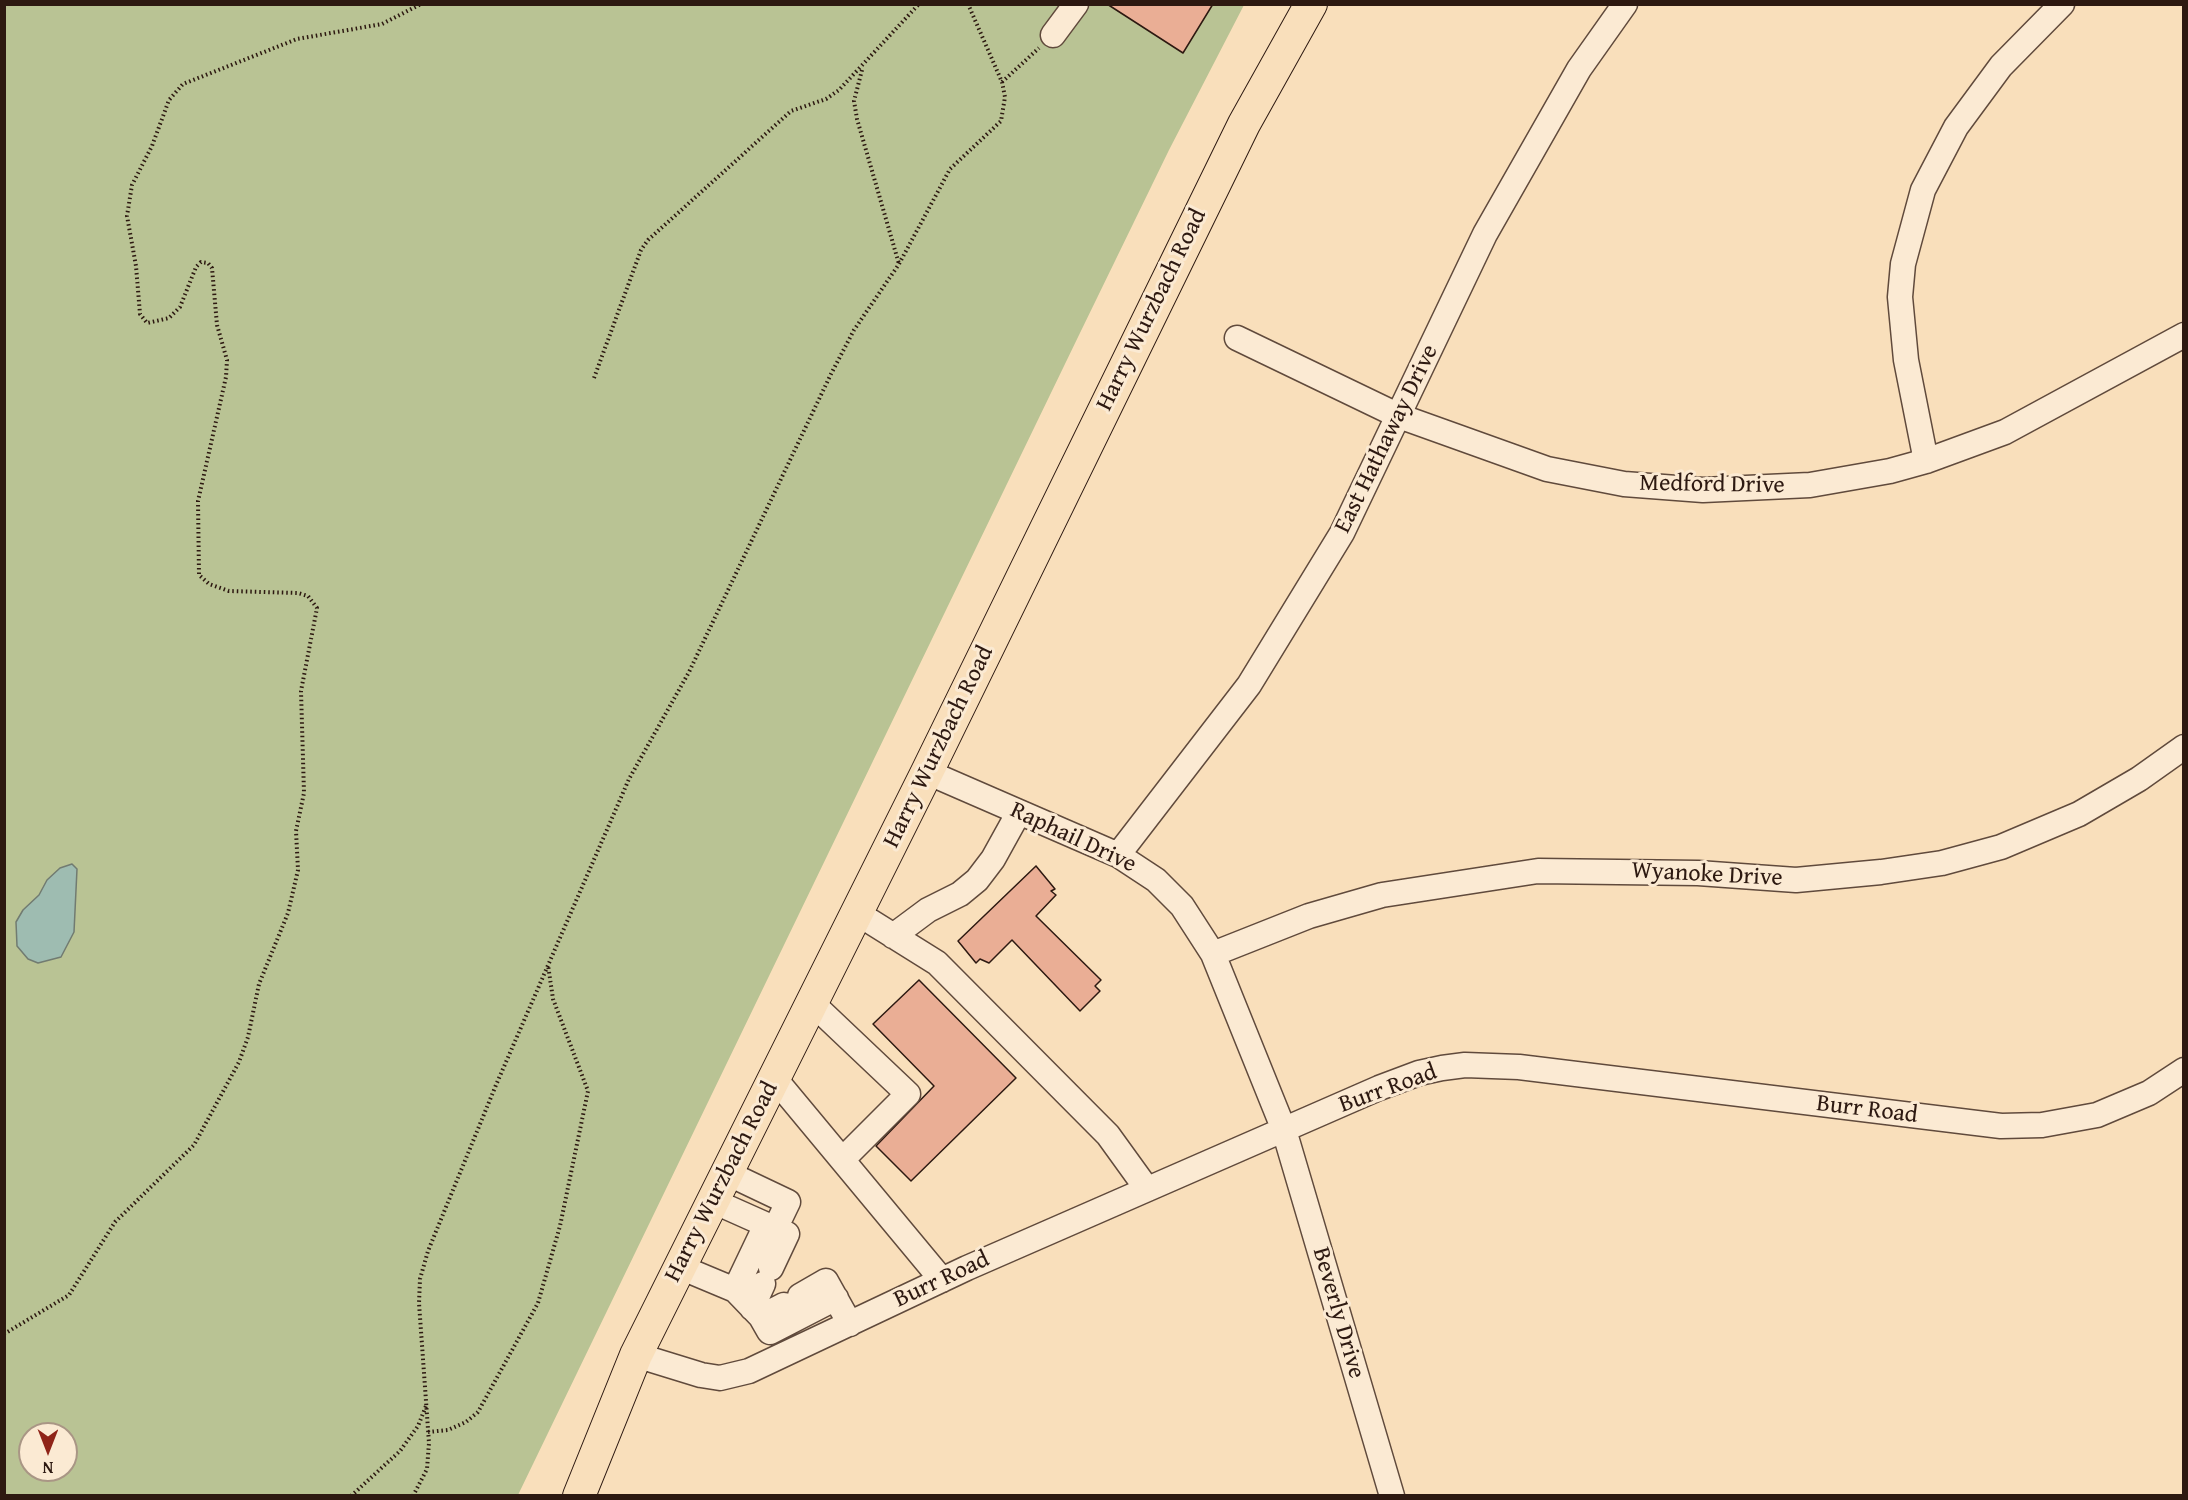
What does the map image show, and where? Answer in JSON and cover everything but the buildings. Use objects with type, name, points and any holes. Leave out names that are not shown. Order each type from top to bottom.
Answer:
[{"type":"main road","name":"Harry Wurzbach Road","points":[[579,1496],[636,1355],[927,772],[1213,187],[1311,4]]},
{"type":"street","points":[[1053,35],[1076,4]]},
{"type":"street","name":"East Hathaway Drive","points":[[1118,855],[1249,685],[1342,533],[1485,234],[1579,69],[1625,4]]},
{"type":"street","points":[[1926,461],[1906,360],[1900,297],[1903,264],[1923,190],[1956,127],[1995,75],[2062,4]]},
{"type":"street","name":"Medford Drive","points":[[1237,338],[1399,416],[1547,469],[1624,484],[1702,490],[1781,488],[1890,471],[1926,461],[2005,432],[2184,335]]},
{"type":"street","name":"Wyanoke Drive","points":[[1213,954],[1309,916],[1382,895],[1538,871],[1686,873],[1796,880],[1881,872],[1942,863],[2001,847],[2079,814],[2139,778],[2184,747]]},
{"type":"street","name":"Raphail Drive","points":[[927,772],[1118,855],[1156,880],[1182,906],[1213,954],[1284,1130]]},
{"type":"street","points":[[893,936],[928,910],[960,894],[977,880],[993,859],[1018,812]]},
{"type":"street","points":[[857,913],[937,963],[1108,1135],[1147,1190]]},
{"type":"street","points":[[812,1003],[908,1094],[843,1159]]},
{"type":"street","name":"Burr Road","points":[[636,1355],[701,1376],[720,1378],[749,1371],[942,1280],[1419,1073],[1465,1065],[1519,1067],[2001,1126],[2042,1125],[2097,1115],[2149,1093],[2184,1070]]},
{"type":"street","points":[[774,1078],[942,1280]]},
{"type":"street","name":"Beverly Drive","points":[[1284,1130],[1392,1496]]},
{"type":"street","points":[[727,1173],[788,1202],[735,1290]]},
{"type":"street","points":[[713,1201],[787,1234],[767,1276],[761,1319]]},
{"type":"street","points":[[680,1267],[735,1290],[761,1319],[784,1355]]},
{"type":"street","points":[[761,1319],[826,1281],[850,1323]]},
{"type":"street","points":[[761,1319],[836,1298]]},
{"type":"path","points":[[4,1334],[69,1295],[115,1222],[194,1145],[239,1062],[248,1037],[259,984],[288,913],[298,870],[296,831],[304,793],[301,691],[317,608],[308,596],[298,593],[229,591],[209,584],[199,575],[198,501],[226,377],[227,360],[217,325],[212,268],[208,263],[201,262],[196,267],[180,307],[169,318],[147,323],[140,314],[136,266],[127,216],[132,185],[155,137],[169,100],[183,84],[297,39],[382,24],[421,4]]},
{"type":"path","points":[[594,378],[641,250],[648,240],[791,111],[826,99],[839,90],[919,4]]},
{"type":"path","points":[[413,1496],[427,1469],[428,1432],[419,1303],[420,1279],[428,1251],[548,964],[629,779],[689,672],[854,330],[898,264],[950,169],[1001,121],[1005,97],[1002,82],[968,4]]},
{"type":"path","points":[[1002,82],[1053,35]]},
{"type":"path","points":[[863,66],[854,101],[857,119],[898,264]]},
{"type":"path","points":[[428,1432],[448,1430],[466,1422],[478,1412],[538,1303],[560,1226],[588,1091],[553,999],[548,964]]},
{"type":"path","points":[[351,1496],[400,1450],[418,1426],[426,1406]]},
{"type":"green space","points":[[5,5],[1244,5],[1169,150],[518,1495],[5,1496]]},
{"type":"water","points":[[72,864],[77,869],[74,932],[61,957],[38,963],[28,959],[17,946],[16,922],[23,910],[39,895],[47,880],[60,868]]}]
